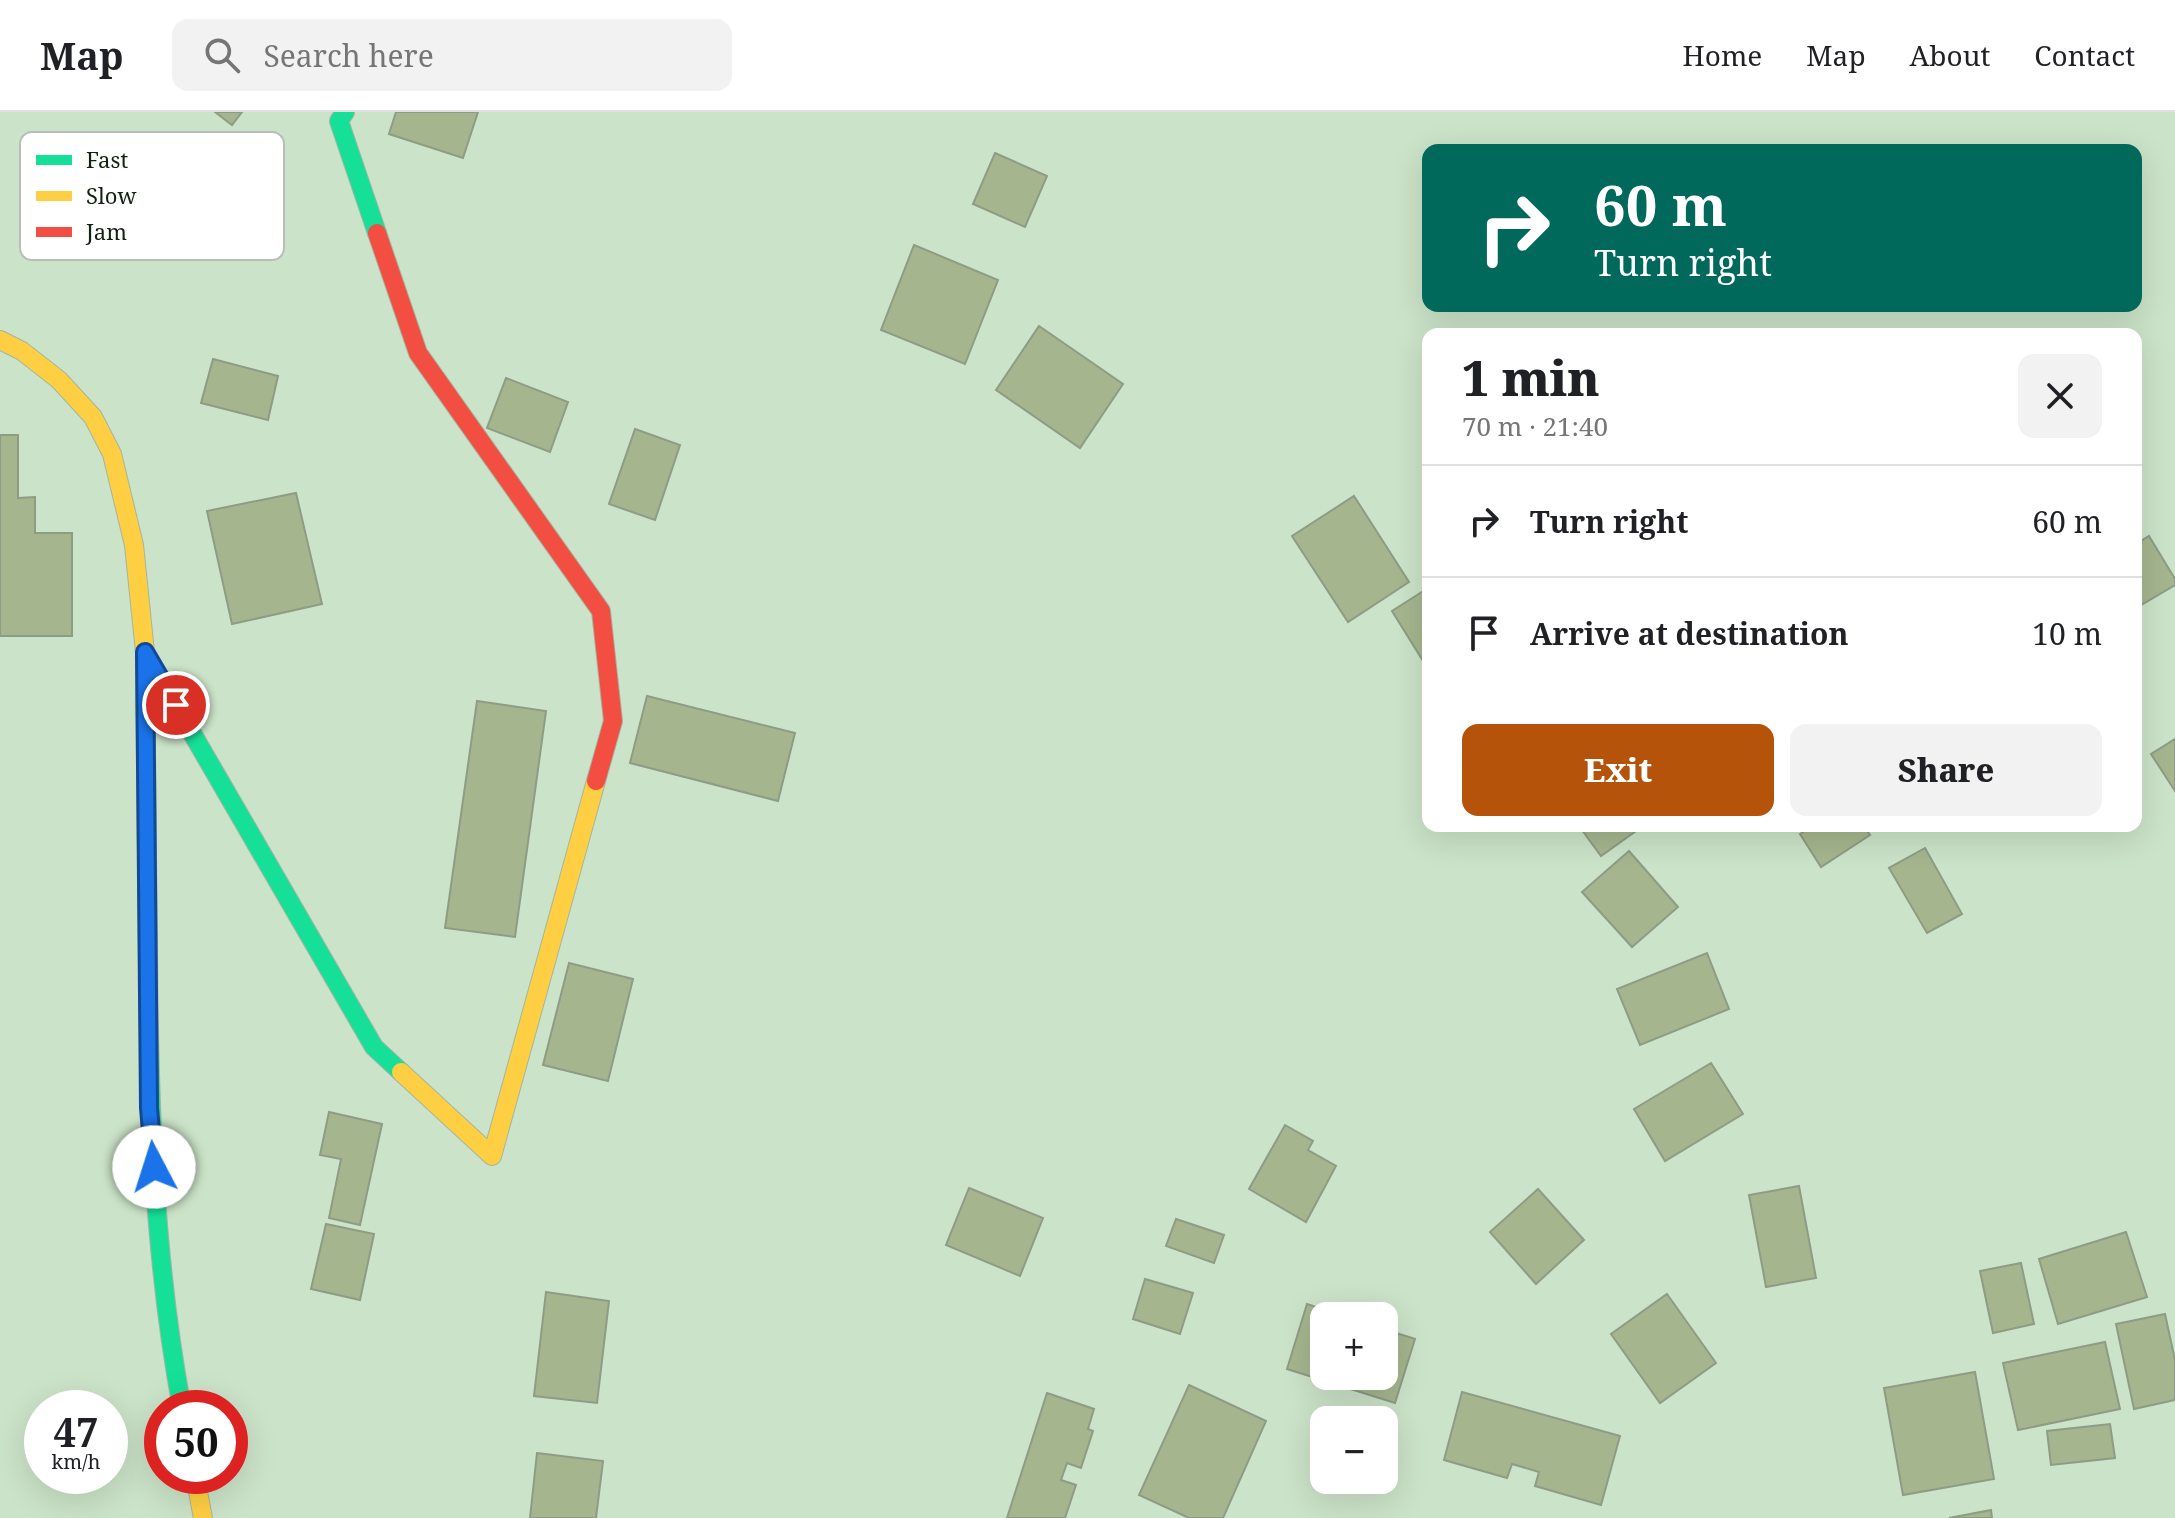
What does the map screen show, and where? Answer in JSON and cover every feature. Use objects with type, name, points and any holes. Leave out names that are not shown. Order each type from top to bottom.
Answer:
[{"type":"street","points":[[145,652],[374,1047],[492,1156],[613,721],[601,611],[418,353],[339,121],[345,112]]},
{"type":"street","points":[[0,340],[22,351],[59,380],[93,417],[112,454],[134,545],[145,652],[149,1108],[170,1344],[179,1390]]},
{"type":"street","points":[[198,1494],[203,1518]]},
{"type":"building","points":[[215,112],[242,112],[232,125]]},
{"type":"building","points":[[396,112],[478,112],[463,158],[389,134]]},
{"type":"building","points":[[995,153],[1047,176],[1025,227],[973,204]]},
{"type":"building","points":[[914,245],[998,280],[965,364],[881,330]]},
{"type":"building","points":[[1039,326],[1123,384],[1080,448],[996,390]]},
{"type":"building","points":[[213,359],[278,376],[268,420],[201,403]]},
{"type":"building","points":[[506,378],[568,402],[550,452],[487,428]]},
{"type":"building","points":[[635,429],[680,445],[655,520],[609,504]]},
{"type":"building","points":[[0,435],[18,435],[18,498],[35,497],[35,533],[72,533],[72,636],[0,636]]},
{"type":"building","points":[[296,493],[322,604],[232,624],[207,511]]},
{"type":"building","points":[[1354,496],[1409,582],[1348,622],[1292,536]]},
{"type":"building","points":[[2149,536],[2175,579],[2175,585],[2142,604],[2142,540]]},
{"type":"building","points":[[1422,592],[1422,659],[1392,611]]},
{"type":"building","points":[[647,696],[795,733],[778,801],[630,763]]},
{"type":"building","points":[[477,701],[546,711],[515,937],[445,928]]},
{"type":"building","points":[[2175,739],[2175,791],[2151,754]]},
{"type":"building","points":[[1583,832],[1635,832],[1601,856]]},
{"type":"building","points":[[1868,832],[1870,835],[1821,867],[1800,834]]},
{"type":"building","points":[[1925,848],[1962,914],[1927,933],[1889,868]]},
{"type":"building","points":[[1629,851],[1678,907],[1632,947],[1582,892]]},
{"type":"building","points":[[1707,953],[1729,1009],[1640,1045],[1617,989]]},
{"type":"building","points":[[569,963],[633,979],[608,1081],[543,1065]]},
{"type":"building","points":[[1711,1063],[1743,1114],[1665,1161],[1634,1109]]},
{"type":"building","points":[[329,1112],[382,1124],[360,1225],[329,1218],[341,1159],[320,1155]]},
{"type":"building","points":[[1285,1125],[1313,1141],[1308,1150],[1336,1166],[1306,1222],[1249,1189]]},
{"type":"building","points":[[1799,1186],[1816,1278],[1766,1287],[1749,1195]]},
{"type":"building","points":[[969,1188],[1043,1218],[1020,1276],[946,1245]]},
{"type":"building","points":[[1538,1189],[1584,1240],[1536,1284],[1490,1232]]},
{"type":"building","points":[[1176,1219],[1224,1235],[1214,1263],[1166,1246]]},
{"type":"building","points":[[326,1224],[374,1234],[360,1300],[311,1289]]},
{"type":"building","points":[[2126,1232],[2147,1297],[2058,1324],[2039,1259]]},
{"type":"building","points":[[2021,1263],[2034,1324],[1993,1333],[1980,1271]]},
{"type":"building","points":[[1145,1279],[1193,1293],[1180,1334],[1133,1319]]},
{"type":"building","points":[[546,1292],[609,1301],[597,1403],[534,1396]]},
{"type":"building","points":[[1667,1294],[1716,1363],[1660,1403],[1611,1334]]},
{"type":"building","points":[[1307,1304],[1310,1305],[1310,1376],[1287,1369]]},
{"type":"building","points":[[2165,1314],[2175,1360],[2175,1400],[2134,1409],[2116,1324]]},
{"type":"building","points":[[1398,1334],[1415,1339],[1395,1403],[1354,1390],[1398,1390]]},
{"type":"building","points":[[2105,1342],[2120,1409],[2018,1430],[2003,1363]]},
{"type":"building","points":[[1975,1372],[1994,1479],[1903,1495],[1884,1388]]},
{"type":"building","points":[[1189,1385],[1266,1421],[1223,1518],[1189,1518],[1139,1495]]},
{"type":"building","points":[[1462,1392],[1620,1436],[1601,1505],[1535,1486],[1539,1472],[1512,1464],[1507,1478],[1444,1460]]},
{"type":"building","points":[[1047,1393],[1094,1409],[1088,1429],[1093,1431],[1081,1468],[1067,1463],[1061,1480],[1076,1485],[1065,1518],[1007,1518]]},
{"type":"building","points":[[2110,1424],[2115,1458],[2051,1465],[2047,1431]]},
{"type":"building","points":[[537,1453],[603,1461],[596,1518],[530,1518]]},
{"type":"building","points":[[1991,1510],[1992,1518],[1949,1518]]},
{"type":"traffic: fast","points":[[345,112],[339,121],[377,233]]},
{"type":"traffic: fast","points":[[145,652],[374,1047],[401,1072]]},
{"type":"traffic: fast","points":[[148,955],[150,1069],[159,1239],[179,1390]]},
{"type":"traffic: slow","points":[[0,340],[22,351],[59,380],[93,417],[112,454],[134,545],[145,652],[148,955]]},
{"type":"traffic: slow","points":[[401,1072],[492,1156],[596,781]]},
{"type":"traffic: slow","points":[[198,1494],[203,1518]]},
{"type":"traffic: jam","points":[[377,233],[418,353],[601,611],[613,721],[596,781]]},
{"type":"route","points":[[154,1167],[149,1108],[145,652],[176,705]]}]
